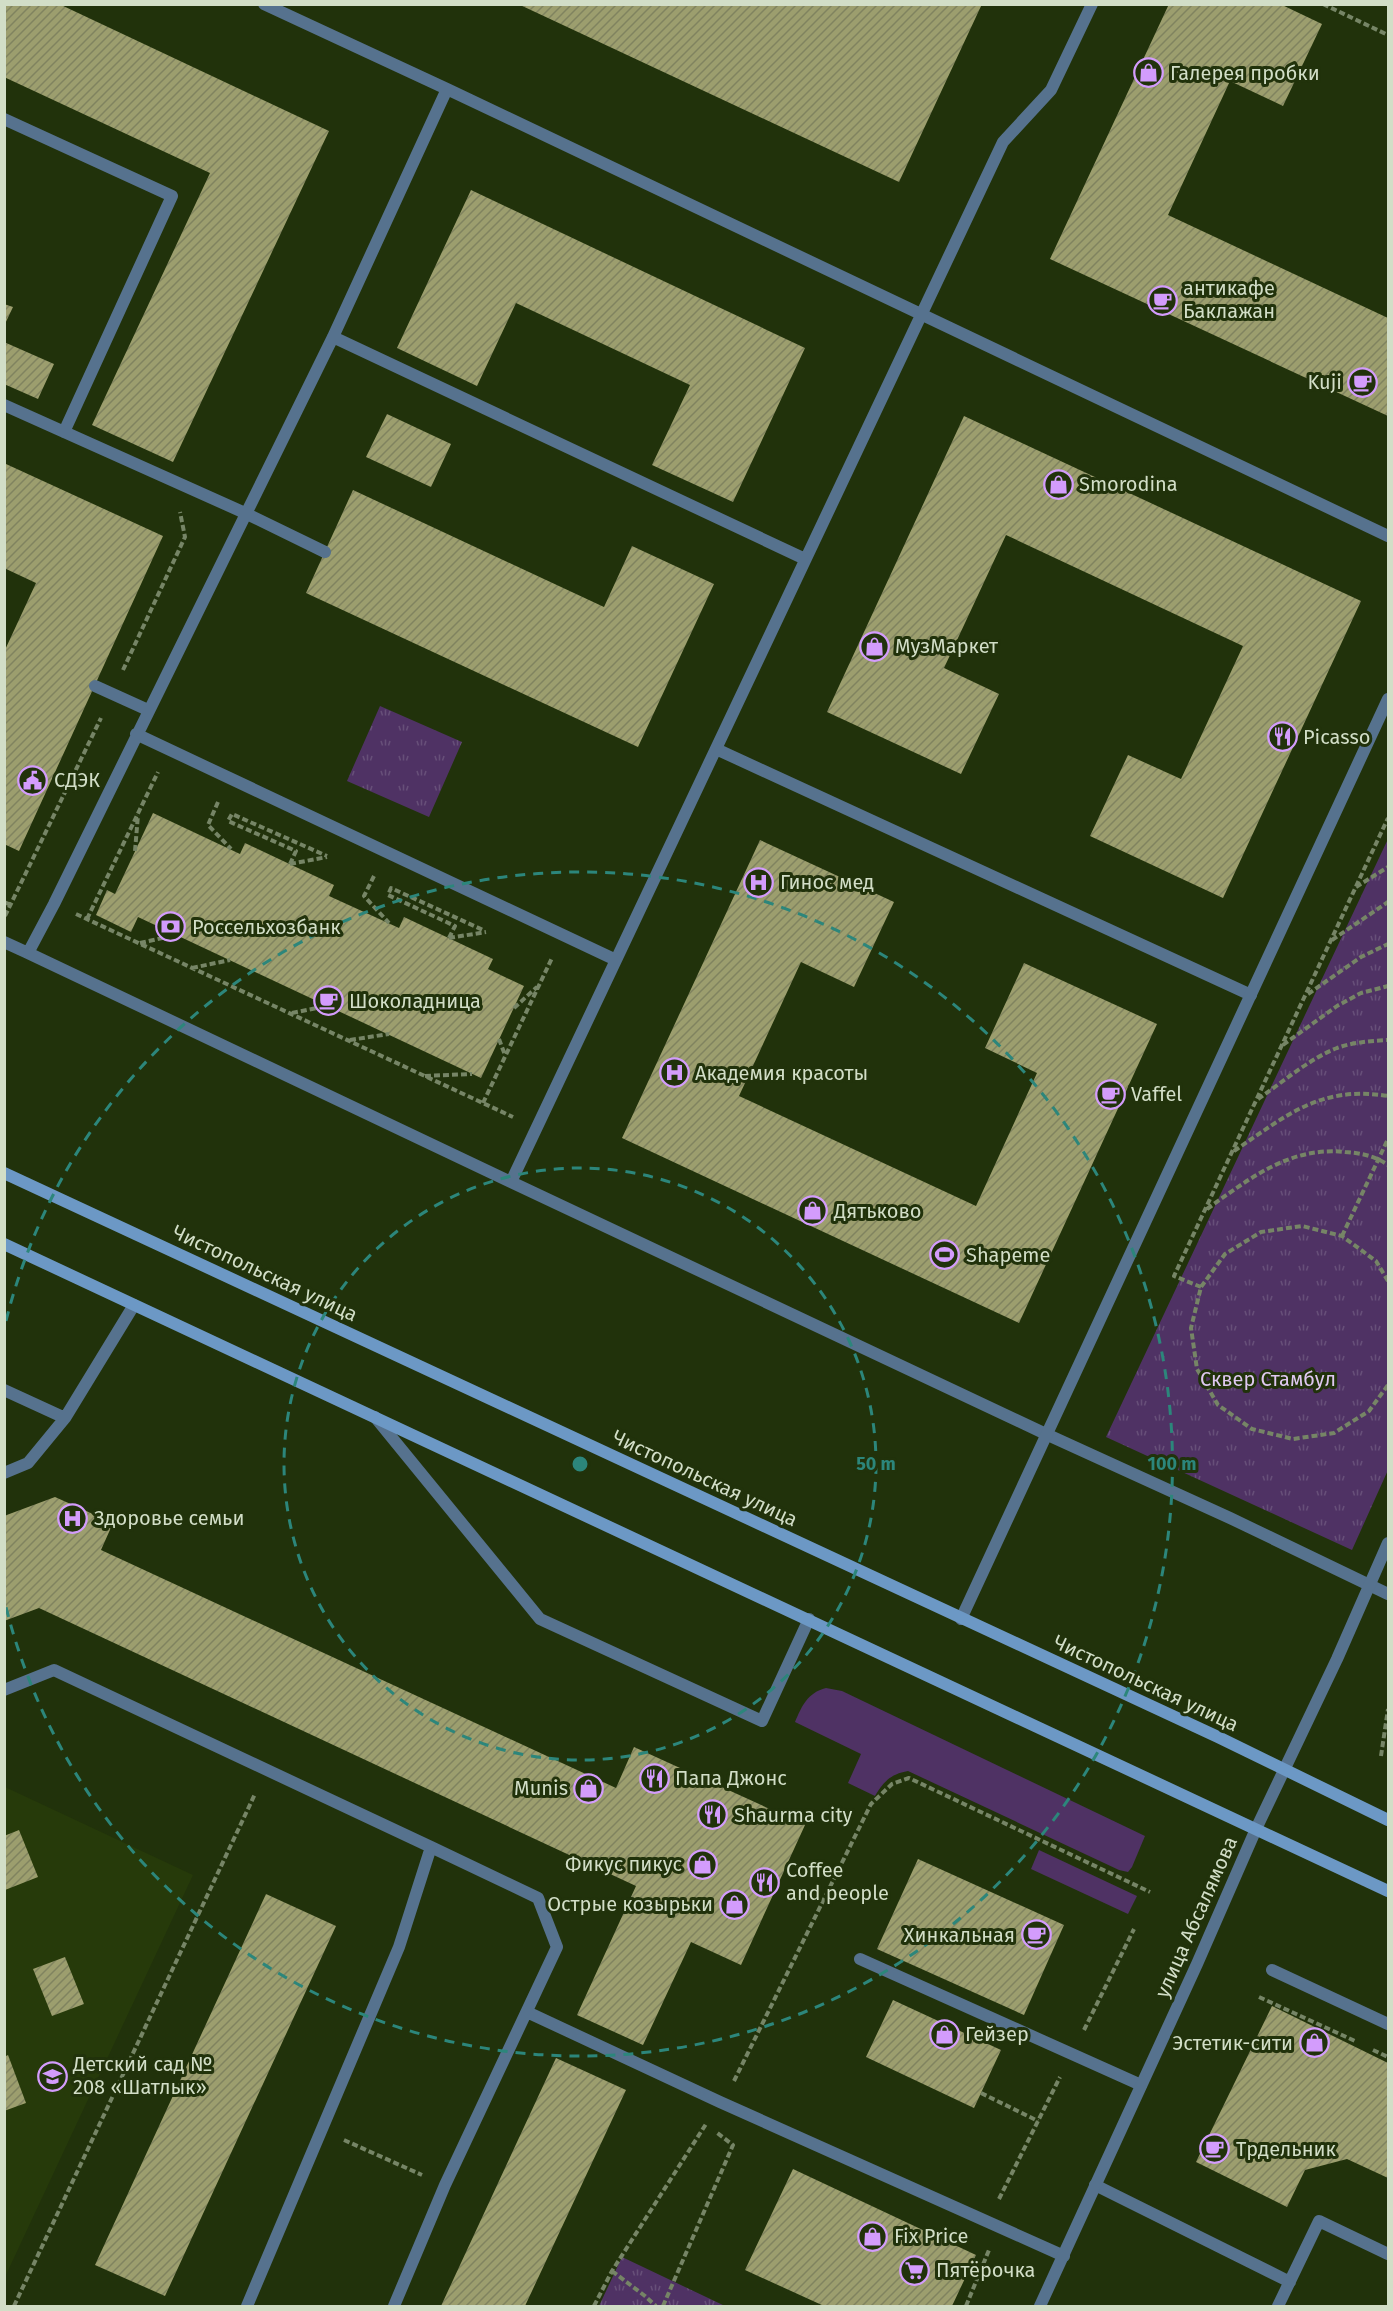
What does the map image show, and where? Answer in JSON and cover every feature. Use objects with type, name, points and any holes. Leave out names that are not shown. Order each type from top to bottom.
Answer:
[{"type":"main road","name":"Чистопольская улица","points":[[4,1173],[1389,1820]]},
{"type":"main road","points":[[4,1244],[1389,1891]]},
{"type":"street","points":[[264,4],[1389,536]]},
{"type":"street","points":[[511,1182],[1003,142],[1051,90],[1092,4]]},
{"type":"street","points":[[28,953],[333,337],[447,89]]},
{"type":"street","points":[[4,119],[172,195],[64,432]]},
{"type":"street","points":[[333,337],[805,559]]},
{"type":"street","points":[[4,405],[245,513],[325,552]]},
{"type":"street","points":[[94,686],[148,710]]},
{"type":"street","points":[[961,1619],[1389,699]]},
{"type":"street","points":[[136,734],[616,960]]},
{"type":"street","points":[[716,749],[1251,995]]},
{"type":"street","points":[[4,942],[1389,1594]]},
{"type":"street","points":[[4,1473],[28,1463],[65,1418],[134,1305]]},
{"type":"street","points":[[4,1389],[65,1418]]},
{"type":"street","points":[[375,1417],[540,1619],[762,1721],[809,1619]]},
{"type":"street","name":"улица Абсалямова","points":[[1040,2307],[1256,1828],[1337,1659],[1389,1543]]},
{"type":"street","points":[[4,1690],[54,1670],[538,1898],[557,1947],[445,2185],[394,2307]]},
{"type":"street","points":[[247,2307],[399,1947],[431,1847]]},
{"type":"street","points":[[860,1959],[1141,2085]]},
{"type":"street","points":[[1272,1970],[1389,2024]]},
{"type":"street","points":[[527,2012],[998,2228],[1064,2256]]},
{"type":"street","points":[[1095,2185],[1290,2282]]},
{"type":"street","points":[[1278,2307],[1319,2221],[1389,2254]]},
{"type":"path","points":[[1323,4],[1389,35]]},
{"type":"path","points":[[4,918],[185,537],[180,513],[174,504]]},
{"type":"path","points":[[87,919],[168,750]]},
{"type":"path","points":[[135,852],[139,811]]},
{"type":"path","points":[[232,814],[327,857],[290,864],[296,851],[228,821],[232,814]]},
{"type":"path","points":[[1200,1287],[1174,1276],[1389,818]]},
{"type":"path","points":[[208,825],[231,849]]},
{"type":"path","points":[[1382,831],[1389,827]]},
{"type":"path","points":[[327,857],[340,831]]},
{"type":"path","points":[[1356,887],[1389,867]]},
{"type":"path","points":[[391,888],[486,932],[449,938],[455,926],[388,895],[391,888]]},
{"type":"path","points":[[364,896],[389,923]]},
{"type":"path","points":[[4,902],[11,905]]},
{"type":"path","points":[[1332,940],[1389,902]]},
{"type":"path","points":[[54,904],[536,1128]]},
{"type":"path","points":[[486,932],[500,905]]},
{"type":"path","points":[[139,944],[176,935]]},
{"type":"path","points":[[483,1103],[563,935]]},
{"type":"path","points":[[1306,995],[1361,957],[1389,944]]},
{"type":"path","points":[[192,968],[230,960]]},
{"type":"path","points":[[514,1008],[540,984]]},
{"type":"path","points":[[1282,1045],[1337,1006],[1361,993],[1389,986]]},
{"type":"path","points":[[291,1014],[327,1006]]},
{"type":"path","points":[[349,1041],[389,1034]]},
{"type":"path","points":[[499,1039],[505,1056]]},
{"type":"path","points":[[1257,1099],[1337,1048],[1363,1042],[1389,1040]]},
{"type":"path","points":[[424,1076],[472,1074]]},
{"type":"path","points":[[1233,1152],[1286,1115],[1310,1103],[1336,1096],[1361,1094],[1389,1096]]},
{"type":"path","points":[[1342,1236],[1389,1139]]},
{"type":"path","points":[[1206,1209],[1259,1172],[1283,1160],[1310,1153],[1335,1151],[1360,1153],[1389,1165]]},
{"type":"path","points":[[1389,1281],[1376,1261],[1342,1236],[1302,1226],[1261,1233],[1225,1254],[1200,1287],[1191,1328],[1197,1369],[1218,1405],[1252,1429],[1293,1439],[1334,1433],[1370,1411],[1389,1385]]},
{"type":"path","points":[[1381,1756],[1389,1709]]},
{"type":"path","points":[[14,2307],[267,1769]]},
{"type":"path","points":[[734,2083],[871,1804],[892,1784],[909,1779],[1150,1892]]},
{"type":"path","points":[[966,2307],[998,2228],[999,2199],[1134,1929]]},
{"type":"path","points":[[1259,1997],[1356,2042]]},
{"type":"path","points":[[1367,2047],[1389,2057]]},
{"type":"path","points":[[981,2093],[1038,2121]]},
{"type":"path","points":[[594,2307],[612,2271],[705,2123],[733,2145],[663,2307]]},
{"type":"path","points":[[321,2130],[445,2185]]},
{"type":"path","points":[[612,2271],[656,2307]]},
{"type":"shaded area","name":"Детский сад № 208 «Шатлык»","points":[[5,1787],[193,1875],[5,2277]]},
{"type":"green space","points":[[380,706],[462,742],[429,817],[347,781]]},
{"type":"green space","name":"Сквер Стамбул","points":[[1388,839],[1388,1470],[1352,1550],[1106,1437]]},
{"type":"green space","points":[[826,1688],[842,1691],[1145,1836],[1132,1867],[1128,1872],[1119,1870],[908,1771],[888,1779],[875,1796],[848,1783],[861,1754],[795,1722],[810,1697]]},
{"type":"green space","points":[[1039,1850],[1137,1896],[1128,1914],[1031,1869]]},
{"type":"green space","points":[[622,2257],[725,2306],[599,2306]]},
{"type":"building","points":[[4,4],[59,4],[329,131],[173,462],[92,425],[210,173],[4,77]]},
{"type":"building","points":[[518,4],[982,4],[899,182]]},
{"type":"building","points":[[1169,4],[1280,4],[1322,24],[1283,106],[1230,81],[1168,215],[1388,318],[1388,416],[1050,259]]},
{"type":"building","points":[[471,190],[805,348],[733,502],[652,465],[690,385],[516,303],[477,386],[397,348]]},
{"type":"building","points":[[4,304],[13,307],[4,326]]},
{"type":"building","points":[[4,342],[54,364],[38,399],[4,384]]},
{"type":"building","points":[[387,414],[451,444],[431,487],[366,457]]},
{"type":"building","points":[[964,416],[1361,601],[1223,898],[1090,836],[1128,755],[1181,779],[1243,646],[1006,535],[944,668],[999,694],[961,774],[827,712]]},
{"type":"building","points":[[6,464],[163,536],[19,851],[4,844],[4,652],[36,583],[4,568],[4,467]]},
{"type":"building","points":[[353,490],[604,607],[632,546],[714,584],[638,747],[306,593]]},
{"type":"building","points":[[153,813],[240,854],[245,843],[334,885],[329,896],[399,928],[404,917],[493,959],[488,969],[524,986],[481,1078],[138,917],[131,932],[96,915],[107,890],[115,894]]},
{"type":"building","points":[[760,840],[894,902],[854,987],[801,962],[739,1096],[976,1206],[1037,1073],[985,1048],[1024,963],[1157,1024],[1019,1323],[622,1138]]},
{"type":"building","points":[[55,1497],[113,1523],[101,1550],[616,1788],[634,1747],[805,1825],[741,1965],[691,1942],[643,2045],[577,2015],[636,1886],[39,1608],[4,1621],[4,1516]]},
{"type":"building","points":[[19,1830],[38,1877],[5,1890],[4,1836]]},
{"type":"building","points":[[918,1859],[1064,1925],[1024,2015],[877,1949]]},
{"type":"building","points":[[266,1894],[336,1926],[165,2296],[95,2265]]},
{"type":"building","points":[[65,1957],[84,2004],[52,2016],[33,1969]]},
{"type":"building","points":[[893,2000],[1001,2050],[974,2108],[866,2057]]},
{"type":"building","points":[[1272,2006],[1388,2063],[1388,2178],[1347,2159],[1305,2170],[1287,2207],[1196,2162]]},
{"type":"building","points":[[8,2055],[26,2103],[4,2111],[4,2057]]},
{"type":"building","points":[[556,2058],[626,2090],[525,2306],[441,2306]]},
{"type":"building","points":[[793,2169],[976,2255],[952,2306],[824,2306],[745,2270]]},
{"type":"place","name":"Галерея пробки","points":[[1149,73]]},
{"type":"place","name":"антикафе Баклажан","points":[[1162,300]]},
{"type":"place","name":"Kuji","points":[[1363,382]]},
{"type":"place","name":"Smorodina","points":[[1058,484]]},
{"type":"place","name":"МузМаркет","points":[[874,646]]},
{"type":"place","name":"Picasso","points":[[1282,737]]},
{"type":"place","name":"СДЭК","points":[[33,780]]},
{"type":"place","name":"Гинос мед","points":[[759,882]]},
{"type":"place","name":"Россельхозбанк","points":[[171,927]]},
{"type":"place","name":"Шоколадница","points":[[328,1001]]},
{"type":"place","name":"Академия красоты","points":[[674,1073]]},
{"type":"place","name":"Vaffel","points":[[1110,1094]]},
{"type":"place","name":"Дятьково","points":[[813,1211]]},
{"type":"place","name":"Shapeme","points":[[945,1255]]},
{"type":"place","name":"Здоровье семьи","points":[[73,1518]]},
{"type":"place","name":"Папа Джонс","points":[[654,1778]]},
{"type":"place","name":"Munis","points":[[589,1788]]},
{"type":"place","name":"Shaurma city","points":[[713,1815]]},
{"type":"place","name":"Фикус пикус","points":[[703,1864]]},
{"type":"place","name":"Coffee and people","points":[[765,1882]]},
{"type":"place","name":"Острые козырьки","points":[[734,1904]]},
{"type":"place","name":"Хинкальная","points":[[1036,1935]]},
{"type":"place","name":"Гейзер","points":[[944,2034]]},
{"type":"place","name":"Эстетик-сити","points":[[1314,2043]]},
{"type":"place","name":"Детский сад № 208 «Шатлык»","points":[[52,2076]]},
{"type":"place","name":"Трдельник","points":[[1215,2149]]},
{"type":"place","name":"Fix Price","points":[[873,2236]]},
{"type":"place","name":"Пятёрочка","points":[[915,2270]]}]
